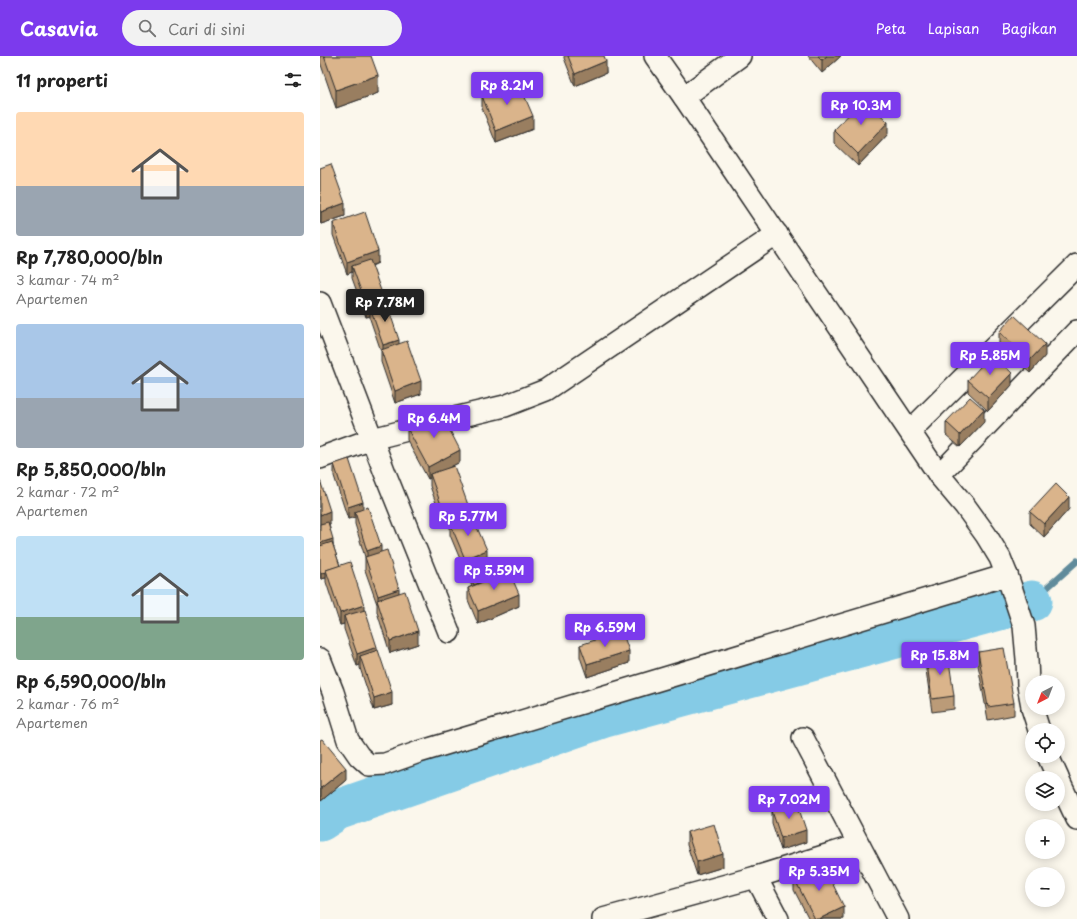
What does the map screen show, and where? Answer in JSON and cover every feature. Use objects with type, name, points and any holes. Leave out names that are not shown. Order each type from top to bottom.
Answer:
[{"type":"street","points":[[655,56],[939,475],[965,506],[986,535],[1000,558],[1008,577],[1024,626],[1028,675]]},
{"type":"street","points":[[684,97],[740,56]]},
{"type":"street","points":[[320,458],[372,439],[505,406],[546,390],[776,234]]},
{"type":"street","points":[[910,431],[1077,265]]},
{"type":"street","points":[[320,303],[372,439],[449,632]]},
{"type":"street","points":[[939,475],[1077,331]]},
{"type":"street","points":[[320,658],[333,692],[348,740],[359,756],[370,764],[385,764],[419,752],[1008,577]]},
{"type":"street","points":[[803,738],[898,919]]},
{"type":"street","points":[[1065,793],[1077,819]]},
{"type":"street","points":[[603,919],[756,877],[859,845]]},
{"type":"street","points":[[756,877],[778,919]]},
{"type":"building","points":[[324,56],[371,56],[378,75],[336,90]]},
{"type":"building","points":[[568,56],[604,56],[606,61],[575,74]]},
{"type":"building","points":[[818,56],[827,56],[822,60]]},
{"type":"building","points":[[518,81],[533,116],[496,131],[482,96]]},
{"type":"building","points":[[864,99],[888,122],[858,154],[834,130]]},
{"type":"building","points":[[331,164],[345,203],[321,212],[320,168]]},
{"type":"building","points":[[365,212],[378,251],[347,262],[333,223]]},
{"type":"building","points":[[370,260],[384,299],[366,305],[352,266]]},
{"type":"building","points":[[386,301],[399,340],[383,345],[370,307]]},
{"type":"building","points":[[1014,315],[1045,344],[1030,360],[999,332]]},
{"type":"building","points":[[407,341],[421,381],[395,391],[381,350]]},
{"type":"building","points":[[992,354],[1012,373],[988,398],[968,380]]},
{"type":"building","points":[[970,397],[984,409],[960,435],[946,422]]},
{"type":"building","points":[[440,411],[460,450],[428,467],[407,428]]},
{"type":"building","points":[[349,459],[363,502],[348,507],[334,464]]},
{"type":"building","points":[[454,466],[468,505],[444,513],[430,474]]},
{"type":"building","points":[[320,480],[330,511],[320,515]]},
{"type":"building","points":[[1056,484],[1069,497],[1044,524],[1030,512]]},
{"type":"building","points":[[368,507],[381,546],[367,551],[355,512]]},
{"type":"building","points":[[471,514],[487,550],[465,559],[450,523]]},
{"type":"building","points":[[328,522],[333,539],[320,543],[320,524]]},
{"type":"building","points":[[332,542],[340,566],[321,573],[320,546]]},
{"type":"building","points":[[387,550],[399,589],[378,596],[365,557]]},
{"type":"building","points":[[486,560],[494,577],[474,585],[466,568]]},
{"type":"building","points":[[350,562],[364,605],[340,613],[326,570]]},
{"type":"building","points":[[509,571],[519,594],[478,611],[468,588]]},
{"type":"building","points":[[405,591],[418,631],[390,641],[377,600]]},
{"type":"building","points":[[365,610],[377,647],[357,654],[344,616]]},
{"type":"building","points":[[622,631],[629,651],[587,664],[580,645]]},
{"type":"building","points":[[1004,648],[1014,703],[988,707],[978,652]]},
{"type":"building","points":[[378,650],[392,692],[374,698],[360,656]]},
{"type":"building","points":[[948,654],[954,696],[932,699],[926,657]]},
{"type":"building","points":[[322,739],[346,768],[321,788],[320,740]]},
{"type":"building","points":[[797,803],[806,830],[781,838],[772,811]]},
{"type":"building","points":[[714,824],[723,854],[697,862],[687,832]]},
{"type":"building","points":[[823,864],[844,907],[819,919],[815,919],[794,878]]},
{"type":"waterway","points":[[1032,601],[1077,561]]},
{"type":"waterway","points":[[320,821],[337,810],[605,717],[1032,601]]}]
